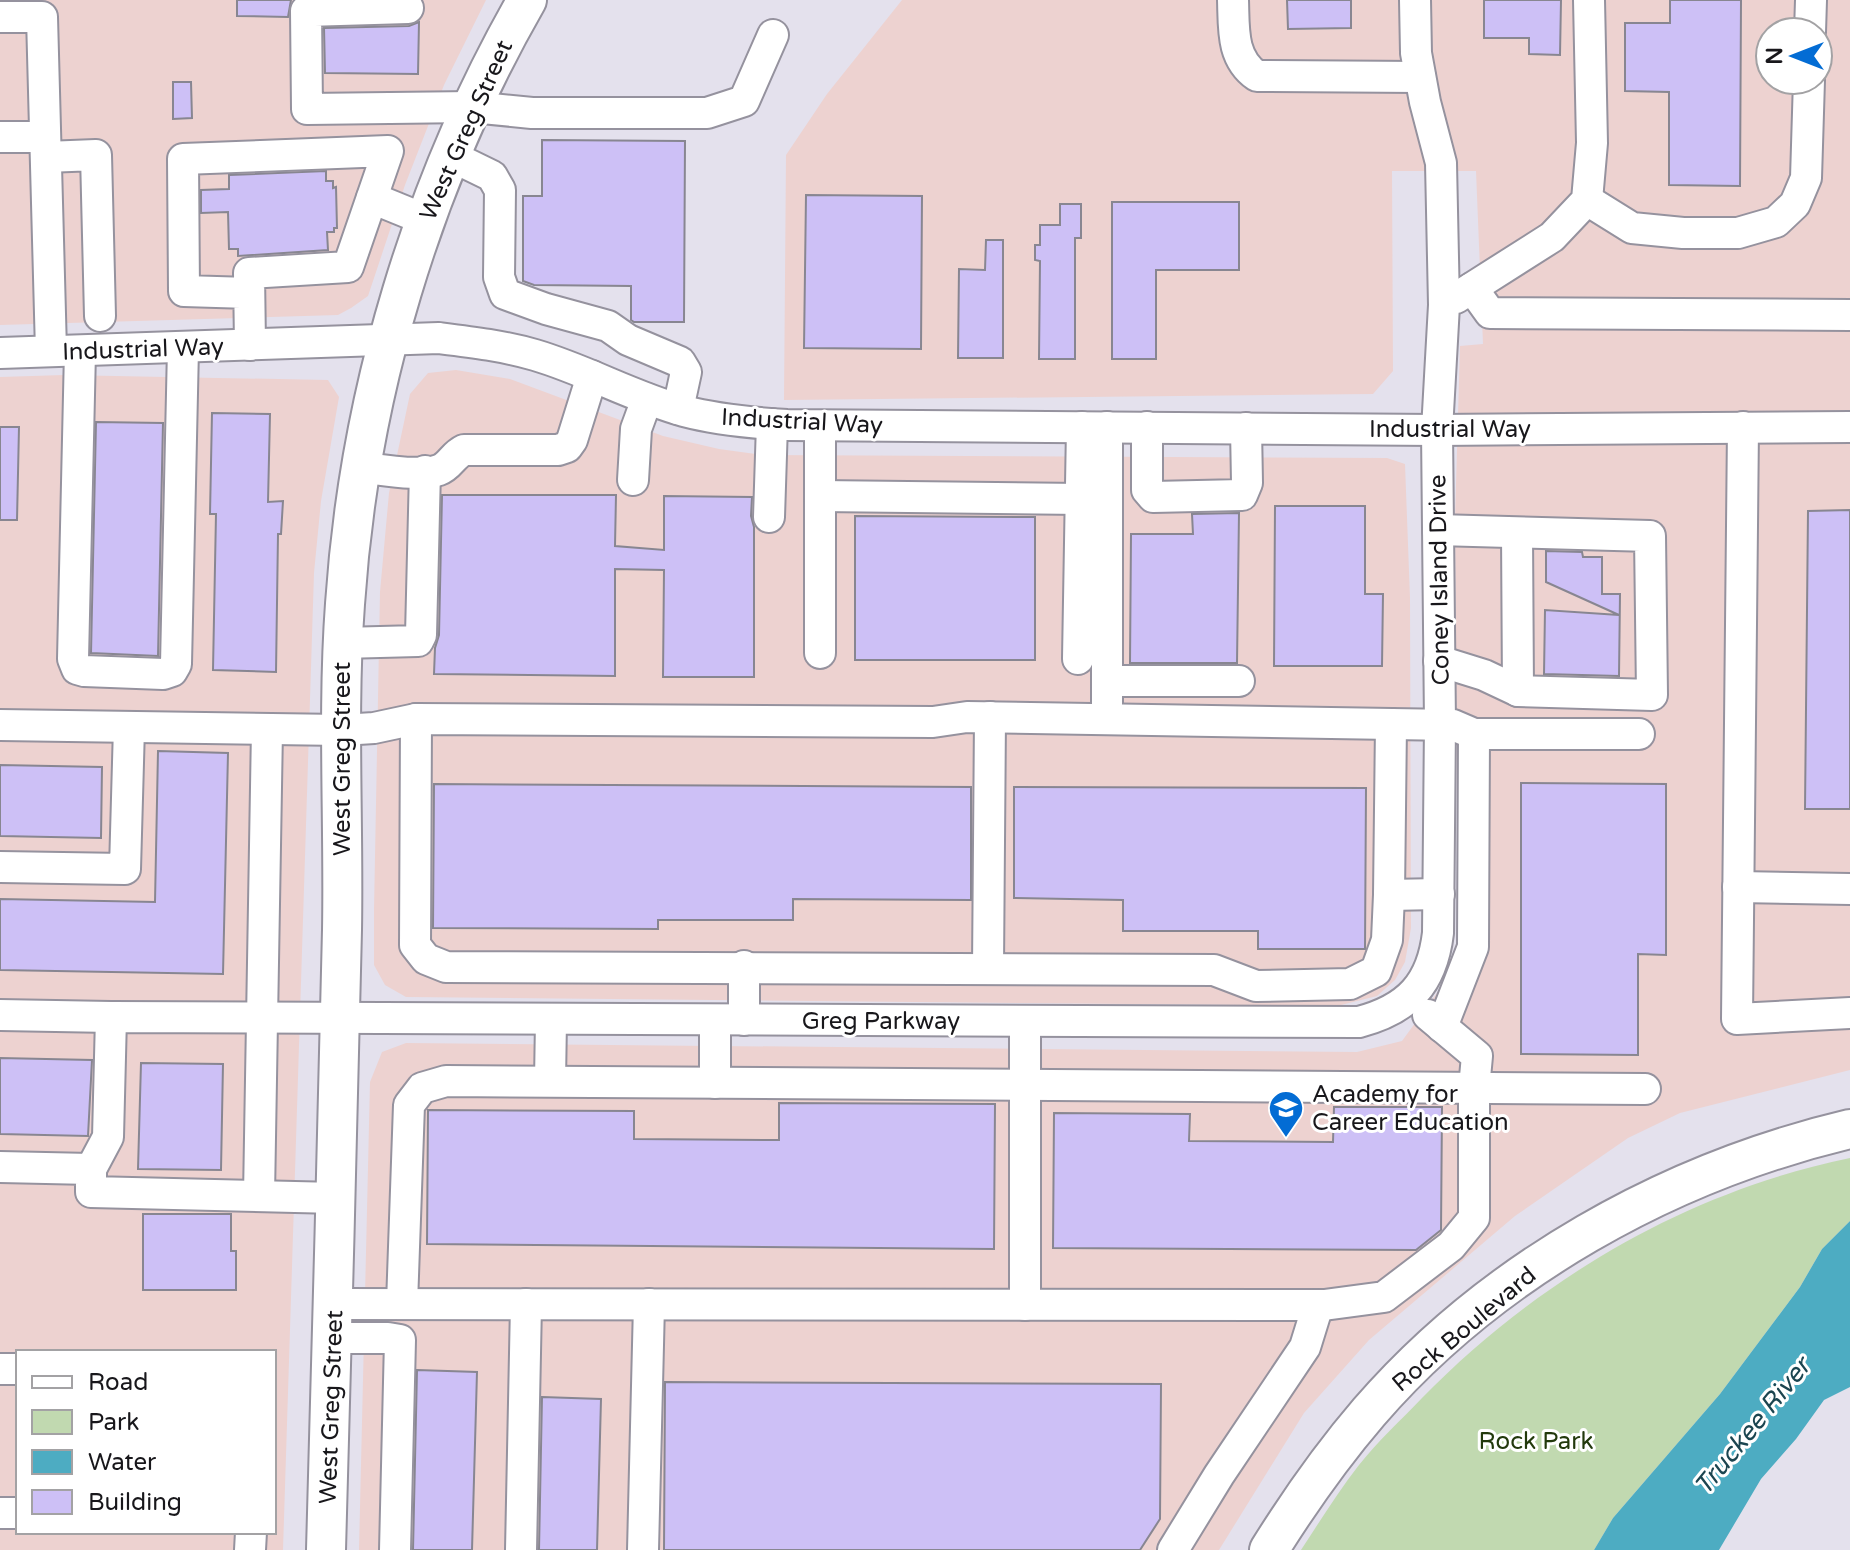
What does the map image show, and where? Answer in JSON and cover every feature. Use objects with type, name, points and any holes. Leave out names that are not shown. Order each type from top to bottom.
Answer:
[{"type":"main road","name":"West Greg Street","points":[[326,1550],[336,1198],[342,643],[348,561],[361,467],[389,342],[426,220],[472,107],[527,0]]},
{"type":"main road","name":"Rock Boulevard","points":[[1269,1550],[1310,1489],[1370,1411],[1446,1337],[1518,1279],[1591,1232],[1659,1195],[1755,1156],[1849,1129]]},
{"type":"street","points":[[1233,0],[1238,55],[1247,69],[1257,76],[1420,77]]},
{"type":"street","name":"Coney Island Drive","points":[[1412,995],[1427,975],[1436,953],[1439,894],[1437,430],[1444,305],[1441,163],[1416,53],[1415,0]]},
{"type":"street","points":[[1444,305],[1552,237],[1587,200],[1592,143],[1589,0]]},
{"type":"street","points":[[308,153],[306,11],[408,8]]},
{"type":"street","points":[[0,17],[42,17],[46,147],[65,351],[73,659],[77,669],[163,674],[172,671],[176,664],[183,348]]},
{"type":"street","points":[[307,109],[472,107],[532,113],[707,113],[744,101],[773,35]]},
{"type":"street","points":[[1587,200],[1632,228],[1683,233],[1738,233],[1776,222],[1795,204],[1806,178],[1809,96]]},
{"type":"street","points":[[0,137],[96,155],[100,316]]},
{"type":"street","points":[[249,293],[184,291],[183,159],[388,151],[348,267],[249,273],[250,345]]},
{"type":"street","points":[[451,156],[492,176],[500,190],[499,277],[505,294],[608,326],[628,340],[680,362],[686,372],[678,409]]},
{"type":"street","points":[[372,198],[426,220]]},
{"type":"street","points":[[1472,288],[1490,313],[1850,315]]},
{"type":"street","points":[[507,348],[513,297]]},
{"type":"street","name":"Industrial Way","points":[[0,353],[439,338],[535,355],[678,409],[734,421],[820,426],[1437,430],[1850,427]]},
{"type":"street","points":[[361,467],[387,471],[439,470],[447,465],[454,454],[464,450],[558,450],[567,447],[592,376]]},
{"type":"street","points":[[633,480],[636,429],[647,399]]},
{"type":"street","points":[[769,517],[772,424]]},
{"type":"street","points":[[820,426],[820,653]]},
{"type":"street","points":[[1078,659],[1082,499],[1095,427]]},
{"type":"street","points":[[1095,427],[1107,719]]},
{"type":"street","points":[[1147,427],[1147,490],[1153,497],[1242,495],[1247,483],[1246,428]]},
{"type":"street","points":[[1743,427],[1737,1019],[1850,1013]]},
{"type":"street","points":[[342,643],[410,643],[418,641],[421,635],[425,471]]},
{"type":"street","points":[[820,496],[1082,499]]},
{"type":"street","points":[[1438,530],[1650,536],[1652,695],[1518,691],[1484,675],[1439,661]]},
{"type":"street","points":[[1517,533],[1518,691]]},
{"type":"street","points":[[1107,681],[1239,681]]},
{"type":"street","points":[[990,717],[997,968],[1015,1021],[1025,1085],[1025,1305]]},
{"type":"street","points":[[0,725],[342,730],[374,728],[416,719],[933,722],[990,717],[1440,724],[1453,725],[1474,734],[1639,734]]},
{"type":"street","points":[[416,719],[415,945],[426,959],[446,967],[1214,970],[1256,986],[1350,984],[1376,971],[1387,940],[1391,724]]},
{"type":"street","points":[[0,867],[125,869],[129,727]]},
{"type":"street","points":[[259,1196],[267,729]]},
{"type":"street","points":[[1442,1027],[1473,947],[1474,734]]},
{"type":"street","points":[[1738,887],[1850,889]]},
{"type":"street","points":[[1389,895],[1439,894]]},
{"type":"street","points":[[715,1083],[744,966]]},
{"type":"street","points":[[550,1081],[568,967]]},
{"type":"street","points":[[1253,1021],[1256,986]]},
{"type":"street","points":[[333,1321],[402,1304],[1318,1305],[1384,1297],[1451,1246],[1474,1218],[1474,1088],[1477,1056],[1442,1027],[1412,995]]},
{"type":"street","name":"Greg Parkway","points":[[0,1015],[339,1020],[1359,1022],[1382,1015],[1412,995]]},
{"type":"street","points":[[111,1017],[108,1137],[91,1169],[91,1192],[336,1198]]},
{"type":"street","points":[[402,1304],[409,1105],[422,1088],[446,1081],[1645,1089]]},
{"type":"street","points":[[0,1167],[91,1169]]},
{"type":"street","points":[[521,1550],[526,1304]]},
{"type":"street","points":[[643,1550],[649,1304]]},
{"type":"street","points":[[1173,1550],[1305,1347],[1318,1305]]},
{"type":"street","points":[[333,1321],[400,1340],[395,1550]]},
{"type":"shaded area","points":[[0,0],[486,0],[444,85],[405,185],[368,296],[351,308],[338,315],[0,325]]},
{"type":"shaded area","points":[[902,0],[1850,0],[1850,1070],[1680,1113],[1628,1138],[1515,1216],[1369,1340],[1304,1413],[1219,1550],[359,1550],[370,1082],[382,1052],[406,1043],[1357,1052],[1402,1041],[1445,982],[1458,953],[1455,520],[1460,346],[1483,344],[1476,171],[1392,171],[1393,371],[1373,394],[784,400],[786,155],[827,94]]},
{"type":"shaded area","points":[[456,370],[510,379],[663,436],[763,455],[1387,458],[1405,464],[1410,598],[1411,928],[1405,962],[1395,980],[1377,996],[1337,1006],[406,997],[385,985],[374,965],[374,910],[380,592],[389,493],[410,394],[428,373]]},
{"type":"shaded area","points":[[64,375],[328,380],[339,397],[321,501],[314,573],[283,1550],[0,1550],[0,377]]},
{"type":"green space","name":"Rock Park","points":[[1850,1158],[1850,1221],[1822,1249],[1800,1287],[1720,1394],[1613,1518],[1594,1550],[1301,1550],[1366,1456],[1467,1355],[1515,1315],[1618,1246],[1673,1218],[1730,1193],[1789,1173]]},
{"type":"water","name":"Truckee River","points":[[1850,1221],[1850,1387],[1824,1400],[1796,1439],[1761,1479],[1719,1550],[1594,1550],[1613,1518],[1720,1394],[1800,1287],[1822,1249]]},
{"type":"building","points":[[237,0],[291,0],[288,17],[237,16]]},
{"type":"building","points":[[1287,0],[1351,0],[1351,28],[1288,29]]},
{"type":"building","points":[[1484,0],[1561,0],[1560,55],[1529,54],[1529,38],[1484,38]]},
{"type":"building","points":[[1670,0],[1741,0],[1740,186],[1669,185],[1669,92],[1625,91],[1625,23],[1670,23]]},
{"type":"building","points":[[419,22],[418,74],[325,73],[324,28],[409,26]]},
{"type":"building","points":[[173,82],[191,82],[192,118],[173,119]]},
{"type":"building","points":[[542,140],[685,141],[684,322],[631,320],[631,286],[534,285],[523,281],[523,196],[542,196]]},
{"type":"building","points":[[326,171],[326,181],[333,181],[333,188],[336,187],[337,228],[334,232],[327,232],[328,250],[238,256],[238,249],[229,249],[228,212],[201,213],[201,190],[229,189],[229,175]]},
{"type":"building","points":[[806,195],[922,196],[921,349],[804,348]]},
{"type":"building","points":[[1112,202],[1239,202],[1239,270],[1156,270],[1156,359],[1112,359]]},
{"type":"building","points":[[1060,204],[1081,204],[1081,238],[1075,238],[1075,359],[1039,359],[1040,261],[1035,260],[1035,245],[1040,245],[1040,225],[1060,225]]},
{"type":"building","points":[[986,240],[1003,240],[1003,358],[958,358],[959,269],[985,270]]},
{"type":"building","points":[[212,413],[270,414],[268,502],[283,501],[281,534],[278,534],[276,672],[213,670],[216,514],[210,514]]},
{"type":"building","points":[[96,422],[163,423],[158,656],[91,653]]},
{"type":"building","points":[[0,427],[19,427],[17,520],[0,520]]},
{"type":"building","points":[[442,495],[616,495],[615,546],[664,550],[664,496],[752,497],[754,677],[663,677],[664,570],[615,569],[615,676],[434,674],[439,635]]},
{"type":"building","points":[[1275,506],[1365,506],[1365,594],[1383,594],[1382,666],[1274,666]]},
{"type":"building","points":[[1850,510],[1850,809],[1805,809],[1808,511]]},
{"type":"building","points":[[1239,513],[1237,663],[1130,663],[1131,534],[1193,534],[1192,514]]},
{"type":"building","points":[[855,516],[1035,517],[1035,660],[855,660]]},
{"type":"building","points":[[1546,551],[1582,552],[1583,557],[1602,557],[1602,594],[1620,594],[1619,676],[1544,674],[1545,610],[1619,615],[1546,582]]},
{"type":"building","points":[[158,751],[228,753],[223,974],[0,970],[0,899],[155,902]]},
{"type":"building","points":[[0,765],[102,767],[101,838],[0,836]]},
{"type":"building","points":[[1521,783],[1666,784],[1666,955],[1638,954],[1638,1055],[1521,1054]]},
{"type":"building","points":[[434,784],[971,787],[971,900],[793,899],[793,920],[658,920],[658,929],[433,928]]},
{"type":"building","points":[[1014,787],[1366,788],[1365,949],[1258,949],[1258,931],[1123,931],[1123,900],[1014,898]]},
{"type":"building","points":[[0,1058],[92,1060],[88,1136],[0,1134]]},
{"type":"building","points":[[141,1063],[223,1064],[221,1170],[138,1169]]},
{"type":"building","points":[[779,1103],[995,1104],[994,1249],[427,1244],[428,1110],[634,1111],[634,1139],[779,1140]]},
{"type":"building","points":[[1334,1107],[1442,1107],[1441,1230],[1416,1250],[1053,1248],[1054,1113],[1190,1114],[1189,1141],[1333,1142]]},
{"type":"building","points":[[143,1214],[231,1214],[231,1251],[236,1251],[236,1290],[143,1290]]},
{"type":"building","points":[[417,1370],[477,1372],[472,1550],[413,1550]]},
{"type":"building","points":[[665,1382],[1161,1384],[1160,1519],[1140,1550],[664,1550]]},
{"type":"building","points":[[542,1397],[601,1399],[597,1550],[539,1550]]},
{"type":"place","name":"Academy for Career Education","points":[[1286,1139]]}]
